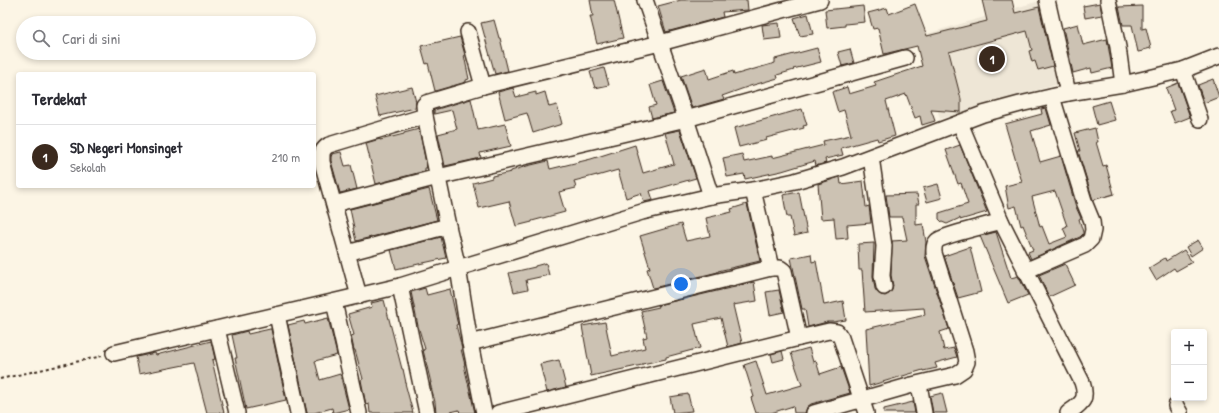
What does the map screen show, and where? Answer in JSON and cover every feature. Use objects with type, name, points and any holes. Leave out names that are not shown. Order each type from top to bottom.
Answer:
[{"type":"street","points":[[645,0],[711,196]]},
{"type":"street","points":[[484,413],[470,343],[458,268],[424,106],[428,102],[482,86],[660,43],[820,0]]},
{"type":"street","points":[[1047,0],[1068,93]]},
{"type":"street","points":[[1108,0],[1118,47],[1123,84]]},
{"type":"street","points":[[468,32],[482,86]]},
{"type":"street","points":[[114,353],[400,286],[642,212],[711,196],[753,190],[795,181],[843,167],[983,114],[1068,93],[1123,84],[1183,70],[1219,56]]},
{"type":"street","points":[[334,204],[438,177],[686,119],[905,58]]},
{"type":"street","points":[[1183,70],[1200,120]]},
{"type":"street","points":[[1025,271],[1085,245],[1091,238],[1093,230],[1092,221],[1085,204],[1052,97]]},
{"type":"street","points":[[359,296],[322,162],[322,152],[324,148],[329,145],[425,116]]},
{"type":"street","points":[[960,123],[1001,221],[1025,271],[1039,295],[1084,389],[1085,396],[1083,402],[1068,413]]},
{"type":"street","points":[[871,157],[884,246],[882,276],[884,286]]},
{"type":"street","points":[[753,190],[771,268]]},
{"type":"street","points":[[814,413],[864,406],[919,384],[955,375],[964,369],[966,362],[965,351],[934,253],[934,246],[937,241],[946,237],[1001,221]]},
{"type":"street","points":[[347,252],[448,226]]},
{"type":"street","points":[[470,343],[771,268],[780,268],[784,272],[799,338]]},
{"type":"street","points":[[400,286],[427,413]]},
{"type":"street","points":[[334,302],[359,413]]},
{"type":"street","points":[[277,315],[298,413]]},
{"type":"street","points":[[217,329],[237,413]]},
{"type":"street","points":[[498,413],[829,331],[837,332],[841,338],[864,406]]},
{"type":"street","points":[[919,384],[924,413]]},
{"type":"path","points":[[0,379],[114,353]]},
{"type":"shaded area","points":[[1043,0],[1069,81],[940,119],[916,37]]},
{"type":"building","points":[[590,0],[614,0],[623,38],[597,44],[590,16],[593,16]]},
{"type":"building","points":[[681,0],[747,0],[748,10],[722,12],[723,17],[666,32],[658,6]]},
{"type":"building","points":[[982,0],[1012,0],[1015,13],[1039,7],[1053,66],[1038,70],[1035,61],[1032,62],[1029,51],[1032,50],[1027,31],[949,52],[961,99],[961,112],[931,110],[935,121],[922,125],[920,116],[915,118],[906,94],[886,101],[895,136],[878,141],[877,138],[841,148],[843,155],[825,159],[826,163],[816,166],[815,161],[782,171],[745,179],[744,174],[727,177],[723,158],[742,154],[744,162],[772,156],[772,158],[824,145],[823,141],[851,135],[844,110],[838,112],[832,92],[847,87],[849,94],[876,86],[874,82],[922,66],[917,46],[884,54],[878,28],[873,29],[868,13],[887,8],[889,14],[915,4],[927,36],[987,21]]},
{"type":"building","points":[[1100,3],[1102,15],[1085,18],[1083,6]]},
{"type":"building","points":[[863,6],[865,22],[827,28],[825,10]]},
{"type":"building","points":[[1142,6],[1142,29],[1146,28],[1151,48],[1138,52],[1132,25],[1123,25],[1119,7]]},
{"type":"building","points":[[808,14],[813,34],[800,36],[794,18]]},
{"type":"building","points":[[494,20],[508,71],[495,74],[481,23]]},
{"type":"building","points":[[779,23],[781,38],[764,40],[762,25]]},
{"type":"building","points":[[1078,24],[1083,45],[1107,39],[1112,68],[1092,73],[1091,68],[1073,73],[1063,28]]},
{"type":"building","points":[[460,37],[469,79],[466,80],[466,82],[435,91],[428,63],[426,64],[421,46]]},
{"type":"building","points":[[817,48],[821,62],[793,69],[794,70],[777,75],[778,78],[722,96],[724,99],[692,108],[681,76],[706,68],[709,79],[733,71],[734,75],[775,63],[775,59]]},
{"type":"building","points":[[850,49],[854,63],[842,66],[838,52]]},
{"type":"building","points":[[604,68],[609,85],[595,88],[590,72]]},
{"type":"building","points":[[1213,79],[1219,97],[1204,103],[1198,85]]},
{"type":"building","points":[[663,81],[674,113],[652,118],[649,107],[656,105],[650,85]]},
{"type":"building","points":[[1178,83],[1190,117],[1175,123],[1170,111],[1174,110],[1166,88]]},
{"type":"building","points":[[412,87],[416,102],[415,108],[380,116],[375,96]]},
{"type":"building","points":[[513,88],[516,97],[536,92],[536,95],[545,92],[549,107],[557,105],[562,124],[533,133],[527,113],[505,119],[498,92]]},
{"type":"building","points":[[471,99],[478,130],[505,124],[511,146],[480,153],[481,158],[445,166],[438,134],[457,129],[452,110],[434,114],[434,110]]},
{"type":"building","points":[[1109,101],[1115,120],[1097,125],[1092,106]]},
{"type":"building","points":[[1046,108],[1051,125],[1031,131],[1040,162],[1061,156],[1076,207],[1081,218],[1079,219],[1083,234],[1080,237],[1031,259],[1028,252],[1033,250],[1023,225],[1021,226],[1016,206],[1009,208],[1005,186],[1022,182],[1005,124],[1042,114],[1041,109]],"holes":[[[1055,191],[1067,226],[1063,228],[1067,237],[1049,244],[1042,226],[1040,227],[1032,197]]]},
{"type":"building","points":[[802,109],[807,125],[803,126],[804,128],[739,147],[734,128]]},
{"type":"building","points":[[1095,128],[1098,142],[1096,142],[1103,166],[1106,165],[1114,194],[1093,200],[1078,151],[1080,151],[1075,133]]},
{"type":"building","points":[[419,129],[427,168],[425,168],[425,171],[376,184],[366,143]]},
{"type":"building","points":[[680,130],[696,178],[650,191],[653,200],[644,202],[641,193],[626,198],[618,170],[574,181],[576,188],[559,192],[565,212],[532,222],[516,226],[509,201],[479,208],[473,183],[492,178],[492,176],[548,161],[550,169],[591,159],[635,145],[643,173],[674,164],[665,133]]},
{"type":"building","points":[[960,145],[987,212],[960,220],[960,218],[947,224],[939,219],[939,213],[968,204],[961,183],[958,184],[946,150]]},
{"type":"building","points":[[341,152],[345,166],[351,165],[357,189],[340,193],[331,157],[332,154]]},
{"type":"building","points":[[840,177],[841,184],[863,181],[866,207],[869,206],[871,223],[847,225],[848,238],[836,239],[834,218],[821,219],[818,184]]},
{"type":"building","points":[[938,184],[942,198],[927,202],[923,188]]},
{"type":"building","points":[[429,189],[437,220],[356,241],[350,209]]},
{"type":"building","points":[[799,192],[807,233],[794,236],[790,217],[787,217],[783,195]]},
{"type":"building","points":[[917,194],[919,204],[916,204],[916,225],[923,224],[926,242],[925,256],[949,329],[940,332],[944,350],[954,348],[957,357],[935,363],[937,368],[923,370],[869,386],[866,329],[925,315],[924,308],[865,312],[862,270],[859,270],[858,244],[874,243],[873,276],[875,289],[881,295],[885,296],[889,294],[893,286],[891,275],[892,241],[907,240],[902,217],[889,217],[886,195]]},
{"type":"building","points":[[747,204],[760,261],[653,288],[647,269],[650,268],[640,236],[681,224],[686,241],[710,236],[706,218],[732,212],[731,209]]},
{"type":"building","points":[[996,232],[1011,278],[1018,276],[1028,295],[1008,303],[980,236]]},
{"type":"building","points":[[441,237],[446,258],[396,269],[391,250]]},
{"type":"building","points":[[1198,240],[1203,248],[1191,256],[1186,247]]},
{"type":"building","points":[[970,247],[981,292],[958,298],[944,256]]},
{"type":"building","points":[[1184,250],[1192,262],[1176,271],[1174,268],[1156,280],[1149,268],[1165,258],[1166,261]]},
{"type":"building","points":[[811,254],[812,262],[816,261],[824,305],[843,301],[846,320],[827,322],[808,327],[805,309],[802,309],[791,258]]},
{"type":"building","points":[[546,263],[549,275],[526,280],[528,289],[514,292],[509,273]]},
{"type":"building","points":[[1065,264],[1075,285],[1049,297],[1039,275]]},
{"type":"building","points":[[754,282],[757,301],[733,305],[742,343],[728,347],[721,318],[694,324],[700,348],[666,357],[666,359],[591,376],[582,326],[605,322],[612,356],[645,348],[643,338],[647,337],[641,311],[659,307],[658,305]]},
{"type":"building","points":[[425,288],[427,295],[450,289],[458,324],[456,325],[464,365],[475,413],[460,413],[459,410],[447,413],[436,413],[435,402],[423,350],[425,349],[418,326],[411,292]]},
{"type":"building","points":[[779,290],[784,312],[770,315],[766,292]]},
{"type":"building","points":[[384,300],[403,369],[413,413],[370,413],[369,404],[366,405],[361,380],[363,379],[354,350],[351,336],[354,335],[348,314],[372,307],[371,303]]},
{"type":"building","points":[[328,318],[337,355],[315,361],[320,380],[340,374],[349,409],[333,413],[332,408],[314,413],[307,413],[288,325],[304,321],[305,324]]},
{"type":"building","points":[[271,329],[286,400],[246,409],[235,358],[237,358],[232,335],[247,331],[248,334]]},
{"type":"building","points":[[211,341],[215,359],[212,360],[224,413],[207,413],[194,363],[139,374],[136,357],[155,353],[156,355]]},
{"type":"building","points":[[809,348],[813,362],[816,361],[820,374],[841,367],[850,393],[811,404],[807,407],[805,413],[794,413],[793,406],[771,413],[756,413],[751,398],[754,397],[744,365],[756,361],[767,395],[802,385],[791,353]]},
{"type":"building","points":[[782,351],[784,359],[773,362],[771,354]]},
{"type":"building","points":[[559,360],[566,387],[547,392],[540,364]]},
{"type":"building","points":[[942,393],[947,413],[933,413],[930,396]]},
{"type":"building","points":[[688,394],[692,411],[673,413],[670,397]]},
{"type":"building","points":[[913,402],[915,413],[884,413],[884,409]]},
{"type":"place","name":"SD Negeri Monsinget","points":[[992,59]]}]
